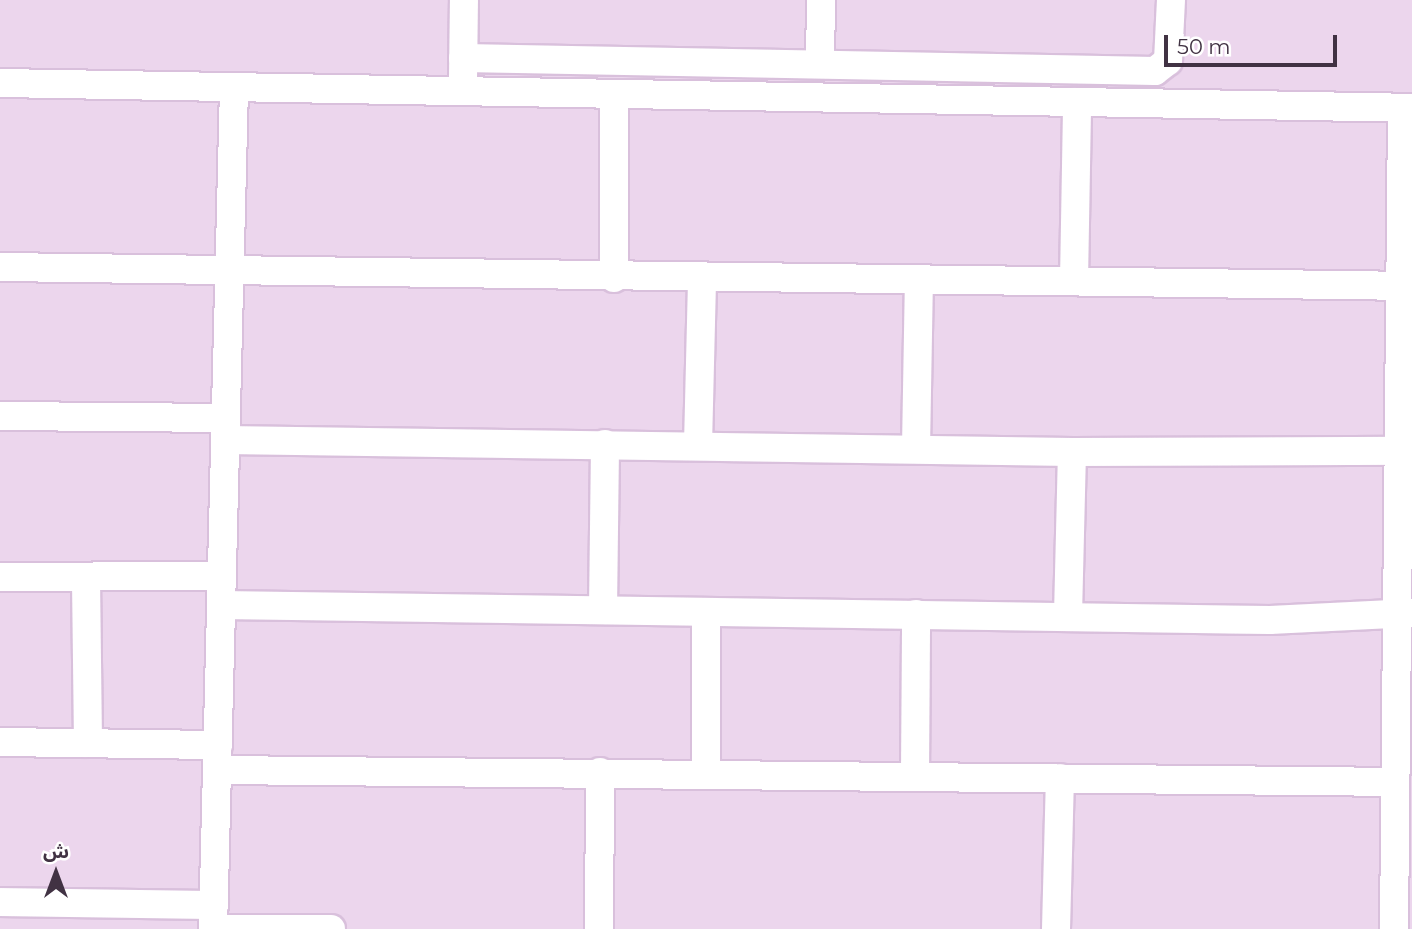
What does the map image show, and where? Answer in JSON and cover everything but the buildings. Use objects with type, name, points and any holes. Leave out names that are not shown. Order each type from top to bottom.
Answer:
[{"type":"street","points":[[462,91],[464,0]]},
{"type":"street","points":[[820,64],[821,0]]},
{"type":"street","points":[[463,58],[1155,71],[1168,61],[1171,0]]},
{"type":"street","points":[[0,83],[1407,108],[1400,922]]},
{"type":"street","points":[[213,921],[234,87]]},
{"type":"street","points":[[614,94],[614,278]]},
{"type":"street","points":[[1074,281],[1077,102]]},
{"type":"street","points":[[0,267],[614,278],[1407,286]]},
{"type":"street","points":[[698,445],[702,279]]},
{"type":"street","points":[[916,448],[919,279]]},
{"type":"street","points":[[0,416],[225,429],[606,444],[1072,452],[1406,451]]},
{"type":"street","points":[[603,610],[606,444]]},
{"type":"street","points":[[1068,615],[1072,452]]},
{"type":"street","points":[[0,577],[86,579],[222,576]]},
{"type":"street","points":[[86,579],[88,743]]},
{"type":"street","points":[[221,605],[706,613],[1068,615],[1270,620],[1404,614]]},
{"type":"street","points":[[706,613],[706,773]]},
{"type":"street","points":[[915,774],[916,614]]},
{"type":"street","points":[[0,742],[88,743],[217,757],[600,772],[915,774],[1060,778],[1400,766]]},
{"type":"street","points":[[599,929],[600,772]]},
{"type":"street","points":[[1056,929],[1060,778]]},
{"type":"street","points":[[0,902],[331,929]]},
{"type":"shaded area","points":[[0,0],[1412,0],[1412,929],[0,929]]}]
